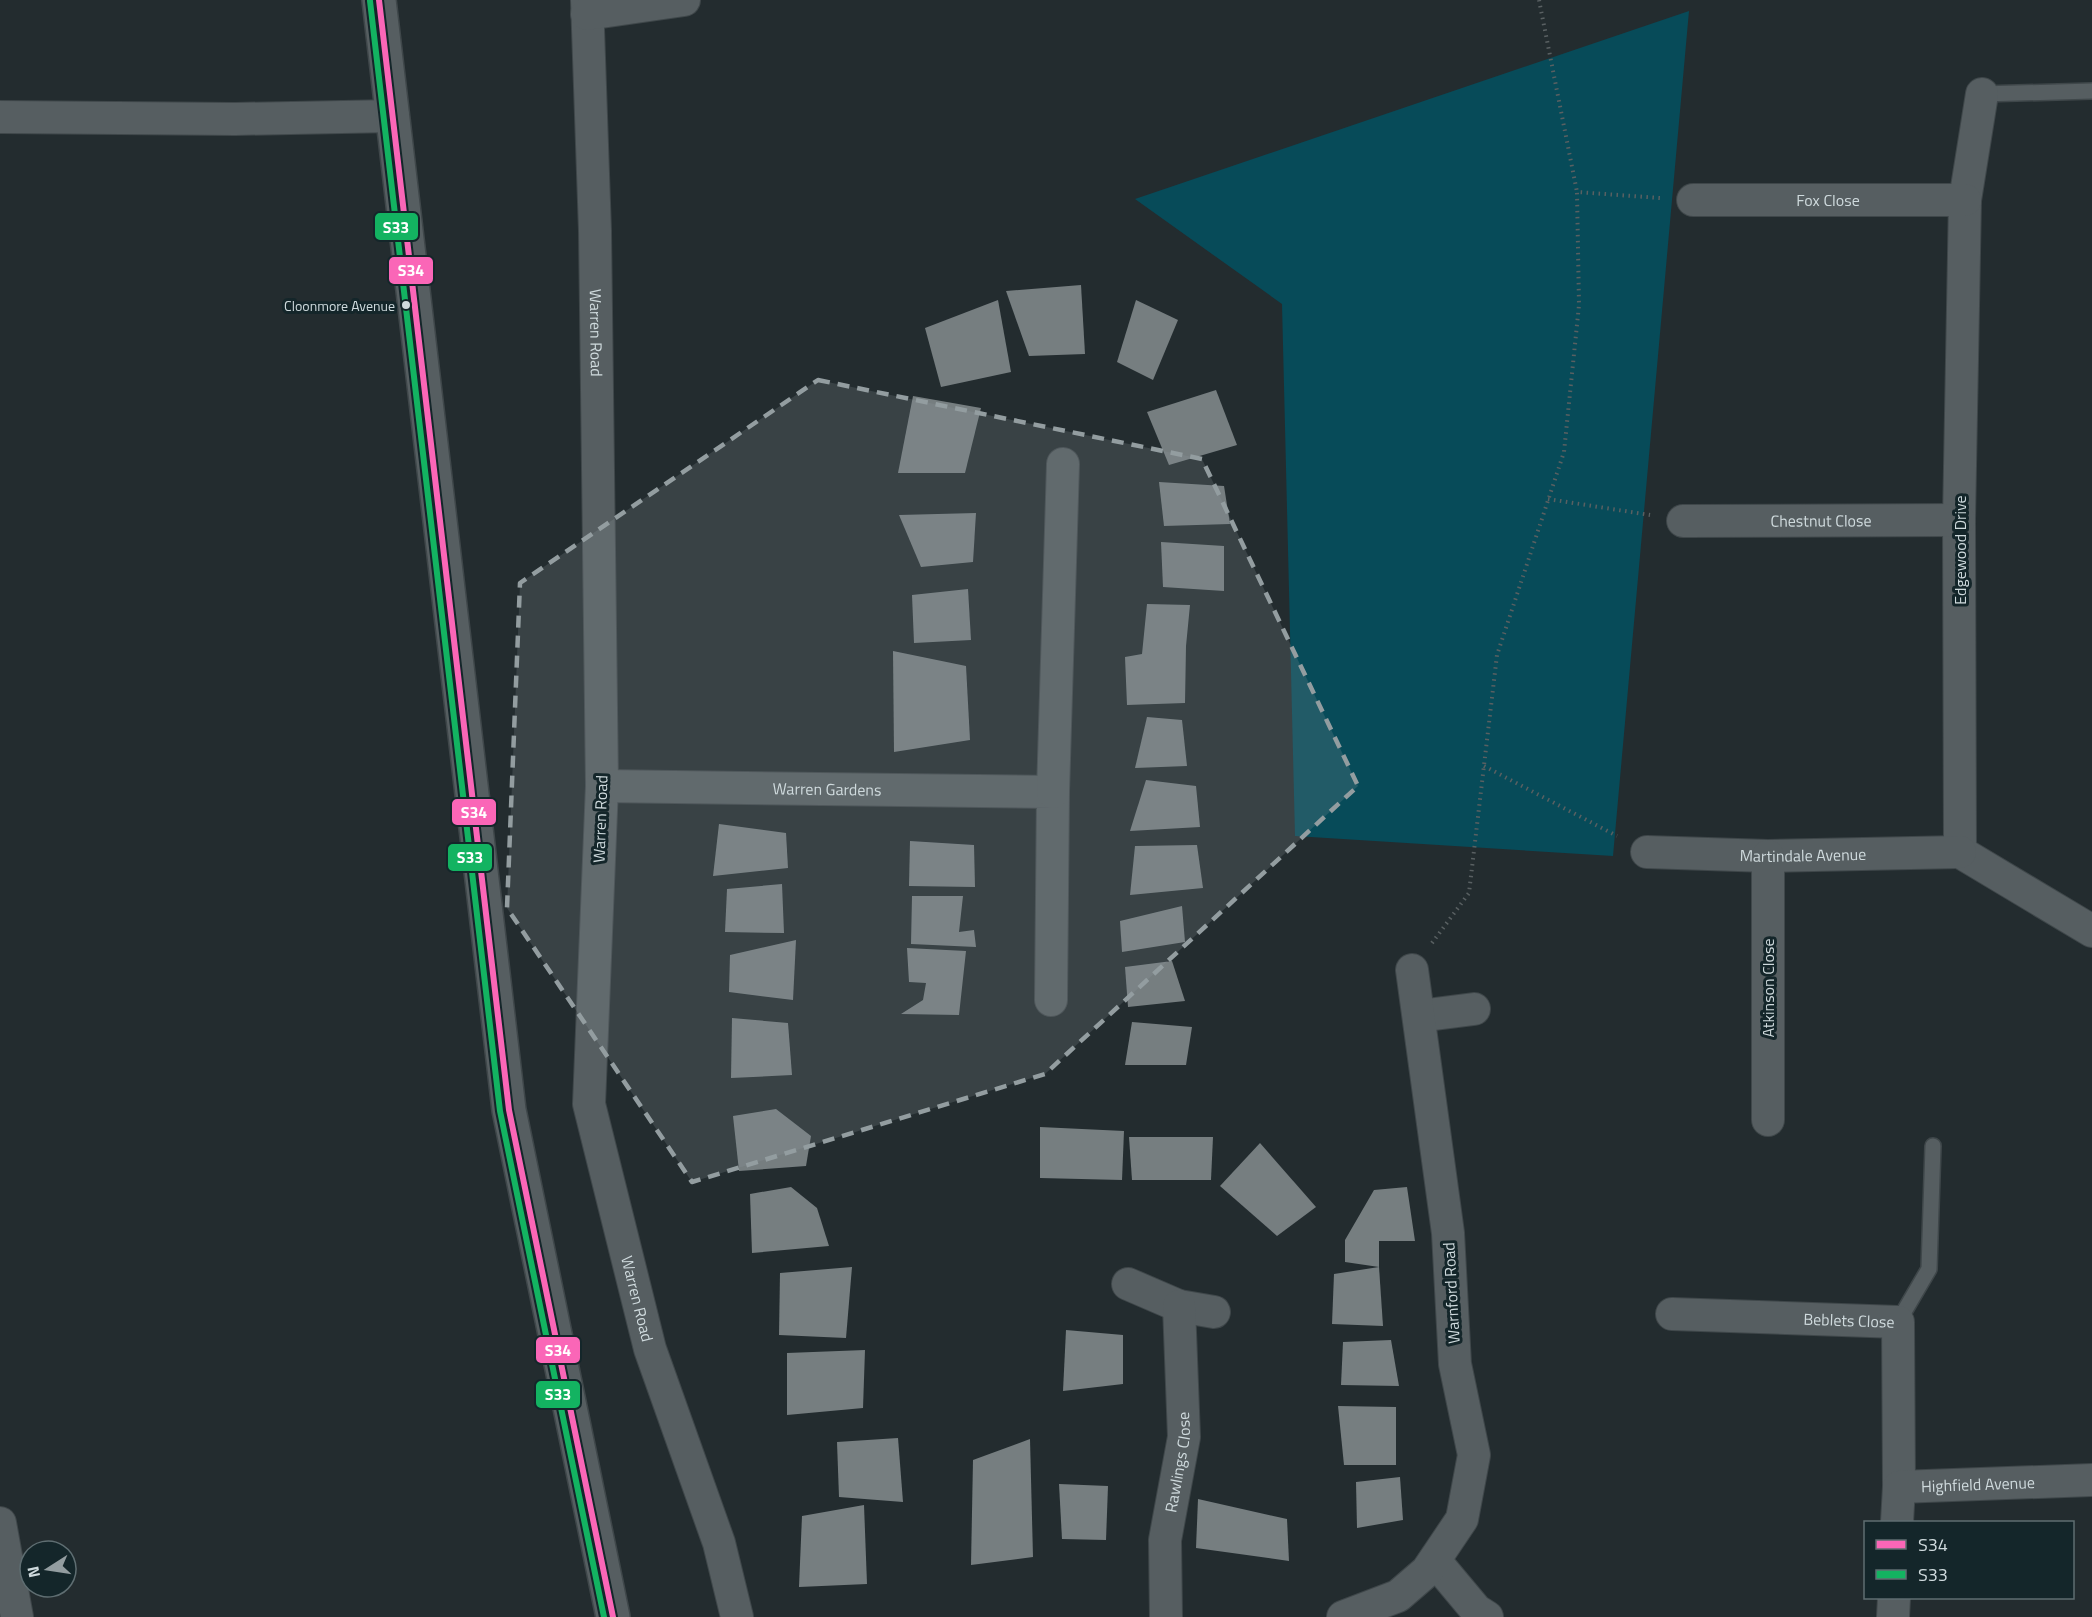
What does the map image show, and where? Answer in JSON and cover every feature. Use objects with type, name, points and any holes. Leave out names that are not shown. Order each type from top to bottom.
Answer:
[{"type":"street","points":[[379,0],[509,1110],[613,1617]]},
{"type":"street","points":[[587,7],[684,0]]},
{"type":"street","name":"Warren Road","points":[[587,7],[595,231],[602,786],[589,1104],[650,1349],[719,1543],[737,1617]]},
{"type":"street","name":"Edgewood Drive","points":[[1960,852],[1959,520],[1965,200],[1982,94]]},
{"type":"street","points":[[0,117],[235,119],[393,116]]},
{"type":"street","name":"Fox Close","points":[[1693,200],[1965,200]]},
{"type":"street","points":[[1052,1000],[1053,792],[1063,464]]},
{"type":"street","name":"Chestnut Close","points":[[1683,521],[1959,520]]},
{"type":"street","name":"Warren Gardens","points":[[602,786],[1053,792]]},
{"type":"street","name":"Martindale Avenue","points":[[1647,852],[1768,856],[1960,852]]},
{"type":"street","points":[[1960,852],[2092,931]]},
{"type":"street","name":"Atkinson Close","points":[[1768,856],[1768,1120]]},
{"type":"street","name":"Warnford Road","points":[[1343,1617],[1398,1596],[1427,1571],[1462,1519],[1474,1455],[1455,1364],[1448,1233],[1412,970]]},
{"type":"street","points":[[1419,1016],[1474,1009]]},
{"type":"street","points":[[1128,1284],[1179,1306],[1214,1312]]},
{"type":"street","name":"Rawlings Close","points":[[1166,1617],[1165,1540],[1184,1437],[1179,1306]]},
{"type":"street","name":"Beblets Close","points":[[1672,1314],[1898,1322],[1899,1487]]},
{"type":"street","name":"Highfield Avenue","points":[[1897,1521],[1899,1487],[2092,1480]]},
{"type":"street","points":[[0,1523],[17,1617]]},
{"type":"street","points":[[1435,1561],[1476,1610],[1487,1617]]},
{"type":"street","points":[[1893,1617],[1894,1599]]},
{"type":"lane","points":[[1982,94],[2092,91]]},
{"type":"lane","points":[[1898,1322],[1929,1269],[1933,1146]]},
{"type":"path","points":[[1412,970],[1469,893],[1497,655],[1564,452],[1580,305],[1577,192],[1539,0]]},
{"type":"path","points":[[1577,192],[1693,200]]},
{"type":"path","points":[[1548,499],[1683,521]]},
{"type":"path","points":[[1484,766],[1647,852]]},
{"type":"highlighted area","points":[[818,380],[1202,459],[1358,786],[1045,1074],[692,1182],[507,908],[520,583]]},
{"type":"shaded area","points":[[1689,11],[1613,856],[1295,836],[1282,304],[1135,199]]},
{"type":"building","points":[[1081,285],[1085,354],[1029,356],[1006,291]]},
{"type":"building","points":[[998,300],[1011,372],[941,387],[925,328]]},
{"type":"building","points":[[1136,300],[1178,320],[1153,380],[1117,362]]},
{"type":"building","points":[[1216,390],[1237,445],[1169,465],[1147,412]]},
{"type":"building","points":[[913,396],[981,408],[965,473],[898,473]]},
{"type":"building","points":[[1159,482],[1224,486],[1230,524],[1164,526]]},
{"type":"building","points":[[976,513],[973,562],[921,567],[899,515]]},
{"type":"building","points":[[1161,542],[1224,546],[1224,591],[1163,587]]},
{"type":"building","points":[[968,589],[971,640],[914,643],[912,595]]},
{"type":"building","points":[[1147,604],[1190,605],[1186,646],[1185,703],[1127,705],[1125,657],[1142,654]]},
{"type":"building","points":[[893,651],[966,666],[970,740],[894,752]]},
{"type":"building","points":[[1147,717],[1182,720],[1187,766],[1135,768]]},
{"type":"building","points":[[1146,780],[1196,786],[1200,827],[1130,831]]},
{"type":"building","points":[[719,824],[786,833],[788,868],[713,876]]},
{"type":"building","points":[[910,841],[974,845],[975,887],[909,886]]},
{"type":"building","points":[[1197,845],[1203,888],[1130,895],[1135,846]]},
{"type":"building","points":[[782,884],[784,933],[725,932],[727,889]]},
{"type":"building","points":[[912,896],[963,896],[959,932],[974,930],[976,947],[911,944]]},
{"type":"building","points":[[1182,906],[1185,942],[1122,952],[1120,921]]},
{"type":"building","points":[[796,940],[793,1000],[729,992],[730,955]]},
{"type":"building","points":[[907,948],[966,951],[959,1015],[901,1014],[923,1000],[926,983],[909,982]]},
{"type":"building","points":[[1172,961],[1185,1001],[1128,1007],[1125,967]]},
{"type":"building","points":[[732,1018],[788,1023],[792,1075],[731,1078]]},
{"type":"building","points":[[1132,1022],[1192,1027],[1186,1065],[1125,1065]]},
{"type":"building","points":[[776,1109],[811,1136],[806,1166],[739,1171],[733,1116]]},
{"type":"building","points":[[1040,1127],[1124,1131],[1122,1180],[1040,1178]]},
{"type":"building","points":[[1129,1137],[1213,1137],[1211,1180],[1132,1180]]},
{"type":"building","points":[[1260,1143],[1316,1207],[1277,1236],[1220,1186]]},
{"type":"building","points":[[791,1187],[817,1208],[829,1246],[752,1253],[750,1194]]},
{"type":"building","points":[[1407,1187],[1415,1241],[1379,1241],[1379,1267],[1345,1262],[1345,1240],[1374,1190]]},
{"type":"building","points":[[852,1267],[846,1338],[779,1335],[780,1273]]},
{"type":"building","points":[[1379,1267],[1383,1326],[1332,1324],[1334,1274]]},
{"type":"building","points":[[1066,1330],[1123,1335],[1123,1384],[1063,1391]]},
{"type":"building","points":[[1391,1340],[1399,1386],[1341,1385],[1343,1342]]},
{"type":"building","points":[[865,1350],[863,1408],[787,1415],[787,1353]]},
{"type":"building","points":[[1338,1406],[1396,1407],[1396,1465],[1344,1465]]},
{"type":"building","points":[[898,1438],[903,1502],[839,1497],[837,1442]]},
{"type":"building","points":[[1030,1439],[1033,1557],[971,1565],[973,1460]]},
{"type":"building","points":[[1400,1477],[1403,1520],[1357,1528],[1356,1482]]},
{"type":"building","points":[[1059,1484],[1108,1486],[1106,1540],[1062,1539]]},
{"type":"building","points":[[1198,1499],[1287,1519],[1289,1561],[1196,1548]]},
{"type":"building","points":[[864,1505],[867,1584],[799,1587],[802,1516]]},
{"type":"transit line","name":"S34","points":[[379,0],[509,1110],[613,1617]]},
{"type":"transit line","name":"S33","points":[[370,1],[500,1111],[604,1617]]},
{"type":"place","name":"Cloonmore Avenue","points":[[406,305]]}]
